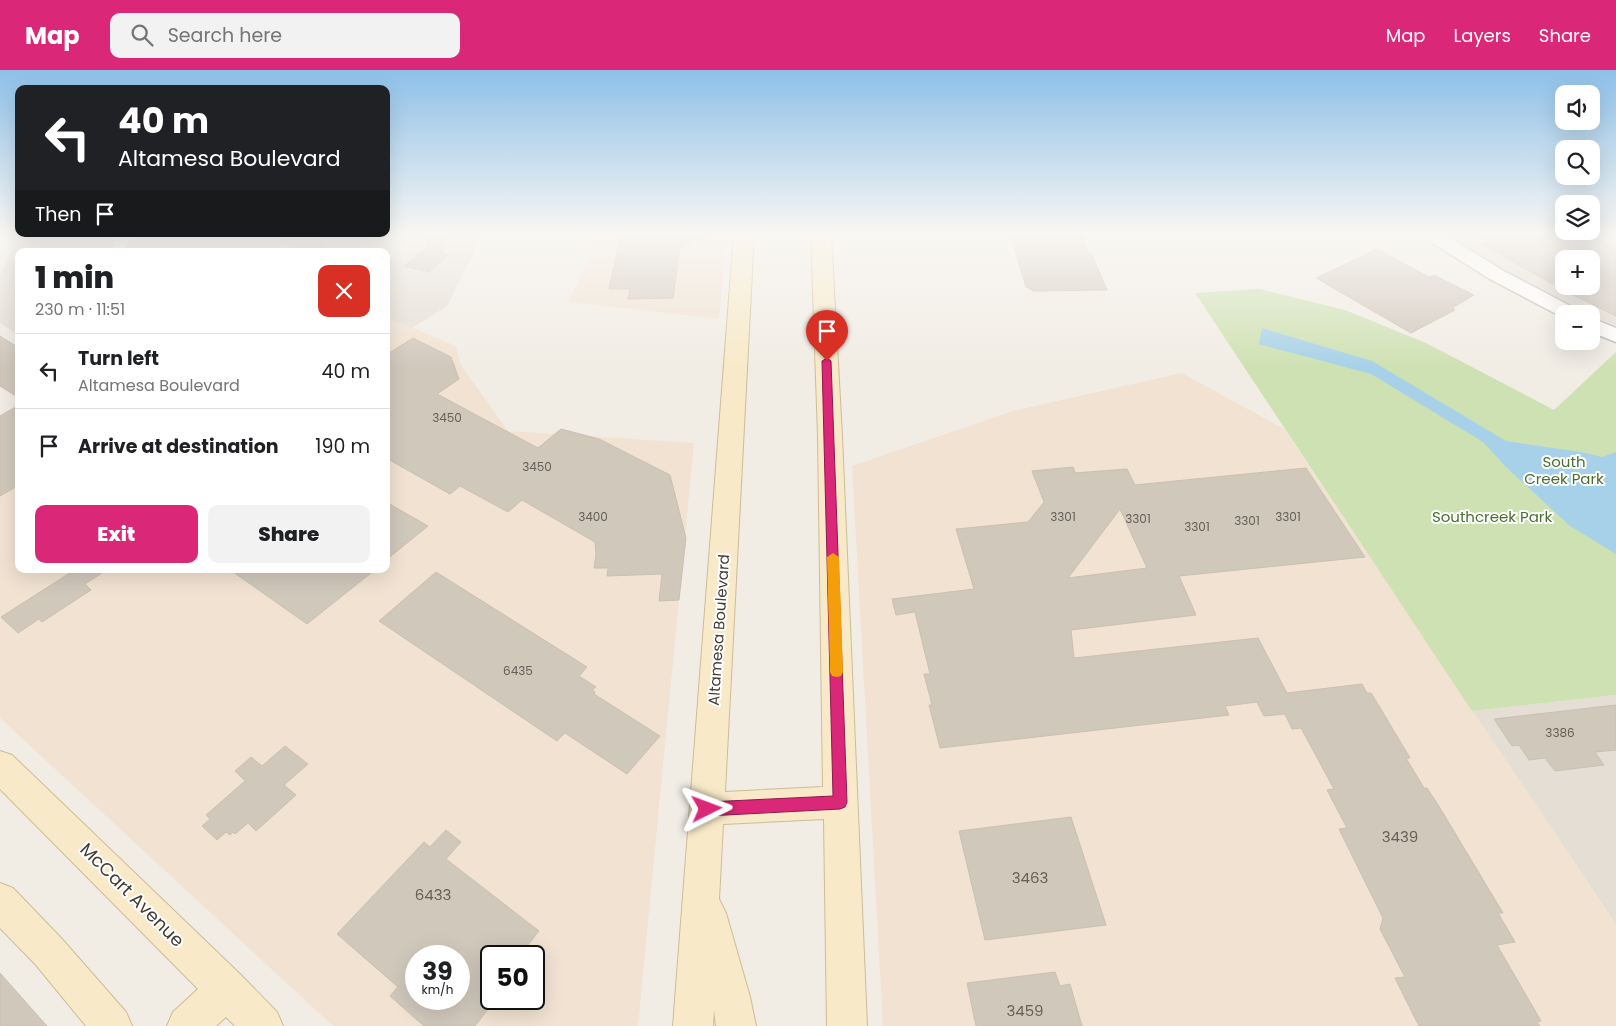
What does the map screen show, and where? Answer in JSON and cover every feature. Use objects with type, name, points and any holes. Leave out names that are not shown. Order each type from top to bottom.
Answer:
[{"type":"main road","name":"Altamesa Boulevard","points":[[694,1026],[741,279]]},
{"type":"main road","points":[[823,279],[830,436],[847,1026]]},
{"type":"main road","name":"McCart Avenue","points":[[0,766],[264,1026]]},
{"type":"main road","points":[[707,809],[840,802]]},
{"type":"main road","points":[[702,890],[731,997],[736,1026]]},
{"type":"main road","points":[[0,901],[49,952],[112,1026]]},
{"type":"main road","points":[[187,1026],[227,989]]},
{"type":"street","points":[[1503,279],[1555,306]]},
{"type":"street","points":[[1600,328],[1616,336]]},
{"type":"shaded area","points":[[0,279],[15,279],[15,332],[0,323]]},
{"type":"shaded area","points":[[390,279],[461,279],[447,306],[412,328],[390,319]]},
{"type":"shaded area","points":[[579,279],[723,279],[719,319],[568,302]]},
{"type":"shaded area","points":[[1518,279],[1555,279],[1555,295],[1600,295],[1600,279],[1616,279],[1616,326],[1600,319],[1600,305],[1567,305]]},
{"type":"shaded area","points":[[390,319],[456,346],[460,364],[508,431],[694,443],[638,1026],[333,1026],[0,718],[0,440],[15,431],[15,573],[390,573]]},
{"type":"shaded area","points":[[1182,373],[1284,429],[1616,924],[1616,1026],[883,1026],[852,466],[1013,411]]},
{"type":"shaded area","points":[[1616,695],[1616,924],[1472,711]]},
{"type":"green space","name":"Southcreek Park","points":[[1259,289],[1345,310],[1426,343],[1554,410],[1616,352],[1616,695],[1472,711],[1195,293]]},
{"type":"water","points":[[1262,328],[1372,361],[1506,441],[1602,457],[1616,452],[1616,554],[1570,526],[1506,467],[1483,442],[1371,374],[1259,344]]},
{"type":"building","points":[[611,279],[676,279],[673,298],[628,299],[630,289],[609,289]]},
{"type":"building","points":[[1023,279],[1102,279],[1107,290],[1034,291],[1026,287]]},
{"type":"building","points":[[1317,279],[1441,279],[1474,295],[1452,308],[1455,310],[1411,333]]},
{"type":"building","points":[[1543,279],[1555,279],[1555,285]]},
{"type":"building","points":[[1600,279],[1616,279],[1616,316],[1600,308],[1600,305],[1594,305],[1573,295],[1600,295]]},
{"type":"building","points":[[0,336],[15,345],[15,395],[0,386]]},
{"type":"building","points":[[413,338],[451,357],[459,379],[437,394],[538,448],[561,429],[599,439],[670,475],[686,538],[679,600],[659,601],[662,574],[607,576],[608,568],[594,568],[595,542],[522,500],[508,512],[460,486],[450,494],[390,460],[390,352]]},
{"type":"building","points":[[15,407],[15,487],[0,496],[0,416]]},
{"type":"building","points":[[1073,467],[1075,473],[1127,469],[1135,485],[1306,468],[1365,557],[1179,576],[1196,615],[1071,630],[1074,658],[1258,638],[1287,693],[1362,684],[1367,693],[1371,693],[1410,758],[1406,758],[1424,788],[1427,788],[1440,808],[1503,913],[1498,913],[1515,942],[1497,945],[1541,1021],[1537,1022],[1540,1026],[1419,1026],[1395,978],[1405,977],[1380,929],[1383,918],[1339,829],[1347,828],[1327,790],[1334,789],[1301,728],[1292,729],[1285,714],[1264,716],[1257,702],[1225,706],[1229,715],[940,748],[929,705],[932,705],[924,674],[930,674],[915,612],[896,615],[892,599],[974,589],[956,529],[1028,522],[1044,502],[1032,471]],"holes":[[[1120,509],[1147,568],[1068,578]]]},
{"type":"building","points":[[390,504],[428,526],[390,557]]},
{"type":"building","points":[[436,572],[587,667],[579,676],[596,687],[592,690],[595,692],[594,694],[660,736],[627,774],[565,733],[557,741],[379,621]]},
{"type":"building","points":[[70,573],[102,573],[85,584],[91,590],[42,622],[39,619],[18,633],[1,617]]},
{"type":"building","points":[[235,573],[371,573],[307,624]]},
{"type":"building","points":[[1616,705],[1616,750],[1595,752],[1604,765],[1555,771],[1545,758],[1529,760],[1519,745],[1512,746],[1494,719]]},
{"type":"building","points":[[285,746],[308,764],[284,785],[296,795],[256,831],[248,823],[235,834],[233,832],[230,835],[226,832],[217,840],[202,826],[210,819],[206,815],[245,781],[235,771],[251,757],[262,766]]},
{"type":"building","points":[[1071,817],[1106,925],[985,940],[959,831]]},
{"type":"building","points":[[446,830],[461,842],[446,859],[539,931],[528,945],[480,945],[480,1010],[487,1010],[475,1026],[424,1026],[406,1010],[470,1010],[470,945],[405,945],[405,1009],[390,996],[398,987],[337,934],[424,842],[430,847]]},
{"type":"building","points":[[1055,972],[1060,986],[1070,984],[1082,1026],[976,1026],[967,983]]},
{"type":"building","points":[[0,973],[47,1026],[0,1026]]},
{"type":"slow traffic","points":[[833,557],[837,672]]},
{"type":"route","points":[[707,809],[840,802],[827,361]]},
{"type":"park label","name":"South Creek Park","points":[[1564,470]]}]
